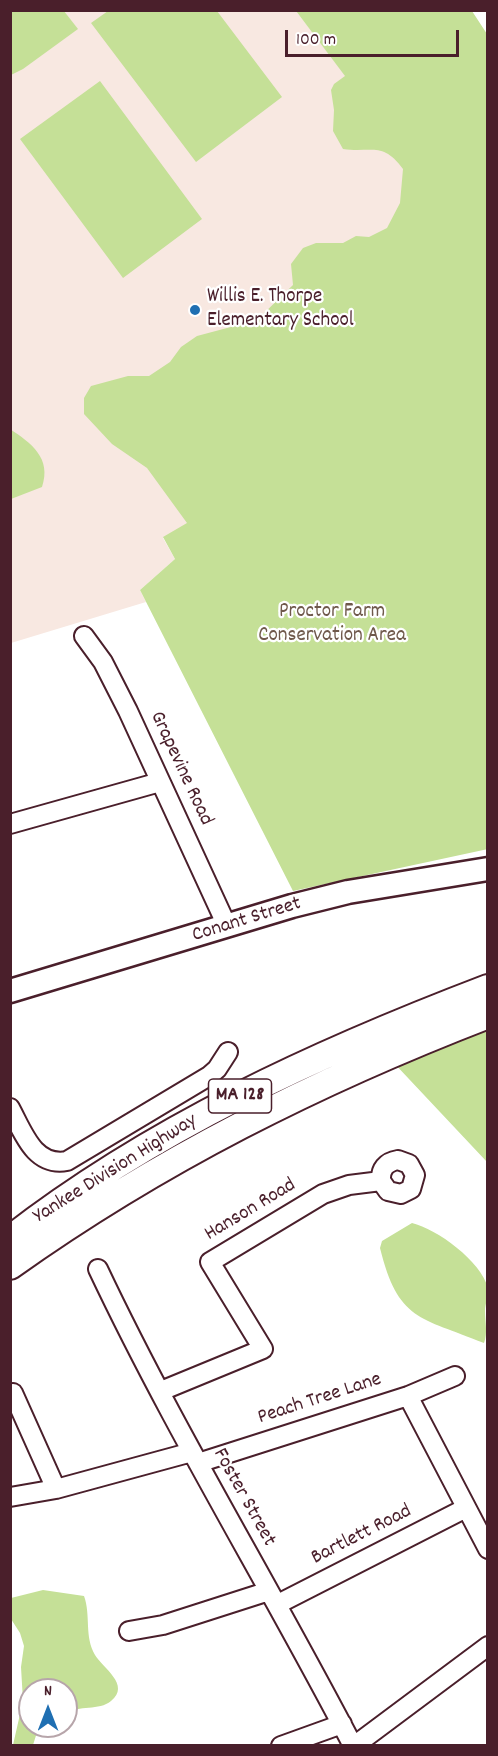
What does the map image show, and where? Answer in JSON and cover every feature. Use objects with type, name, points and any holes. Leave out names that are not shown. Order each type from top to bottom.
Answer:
[{"type":"highway","name":"Yankee Division Highway","points":[[13,1258],[95,1179],[207,1112],[363,1038],[488,988]]},
{"type":"highway","name":"Yankee Division Highway","points":[[13,1258],[142,1179],[242,1123],[366,1065],[488,1015]]},
{"type":"main road","name":"Conant Street","points":[[10,991],[348,892],[488,869]]},
{"type":"street","name":"Grapevine Road","points":[[84,636],[103,662],[227,926]]},
{"type":"street","points":[[10,824],[159,782]]},
{"type":"street","name":"Yankee Division Highway","points":[[10,1108],[39,1156],[49,1161],[68,1161],[209,1076],[217,1070],[228,1052]]},
{"type":"street","name":"Hanson Road","points":[[161,1391],[263,1349],[210,1262],[323,1194],[349,1185],[381,1181]]},
{"type":"street","name":"Foster Street","points":[[98,1269],[195,1457],[354,1746]]},
{"type":"street","name":"Peach Tree Lane","points":[[10,1497],[56,1489],[195,1457],[408,1396],[455,1376]]},
{"type":"street","points":[[13,1394],[56,1489]]},
{"type":"street","points":[[408,1396],[488,1549]]},
{"type":"street","name":"Bartlett Road","points":[[129,1631],[274,1598],[466,1508]]},
{"type":"street","points":[[354,1746],[488,1646]]},
{"type":"street","points":[[281,1746],[342,1724]]},
{"type":"shaded area","name":"Willis E. Thorpe Elementary School","points":[[64,11],[296,11],[415,167],[392,287],[292,466],[163,538],[175,559],[140,590],[146,602],[11,643],[10,74],[77,29]]},
{"type":"green space","points":[[11,10],[64,11],[78,29],[23,69],[11,75]]},
{"type":"green space","points":[[108,11],[217,11],[282,97],[196,162],[91,23]]},
{"type":"green space","name":"Proctor Farm Conservation Area","points":[[296,11],[472,11],[487,34],[488,849],[293,891],[140,590],[175,559],[163,537],[187,523],[147,468],[112,444],[84,414],[84,398],[91,386],[128,376],[149,376],[170,362],[181,347],[197,336],[257,320],[293,285],[291,264],[303,248],[316,243],[343,243],[356,236],[369,237],[387,228],[400,203],[403,169],[396,160],[383,151],[343,149],[333,131],[334,110],[331,90],[334,84],[345,76]]},
{"type":"green space","points":[[100,81],[202,219],[123,278],[20,139]]},
{"type":"green space","points":[[10,429],[38,452],[44,468],[42,487],[11,499]]},
{"type":"green space","points":[[487,1029],[487,1162],[393,1062]]},
{"type":"green space","points":[[412,1223],[433,1232],[457,1248],[477,1267],[484,1278],[488,1291],[484,1343],[428,1321],[404,1303],[395,1290],[380,1248],[382,1241]]},
{"type":"green space","points":[[43,1590],[84,1596],[92,1648],[117,1683],[116,1695],[111,1701],[95,1707],[78,1709],[78,1678],[22,1678],[24,1646],[20,1633],[11,1619],[11,1598]]},
{"type":"green space","points":[[18,1723],[18,1738],[35,1738],[33,1745],[13,1745]]},
{"type":"place","name":"Willis E. Thorpe Elementary School","points":[[195,310]]}]
